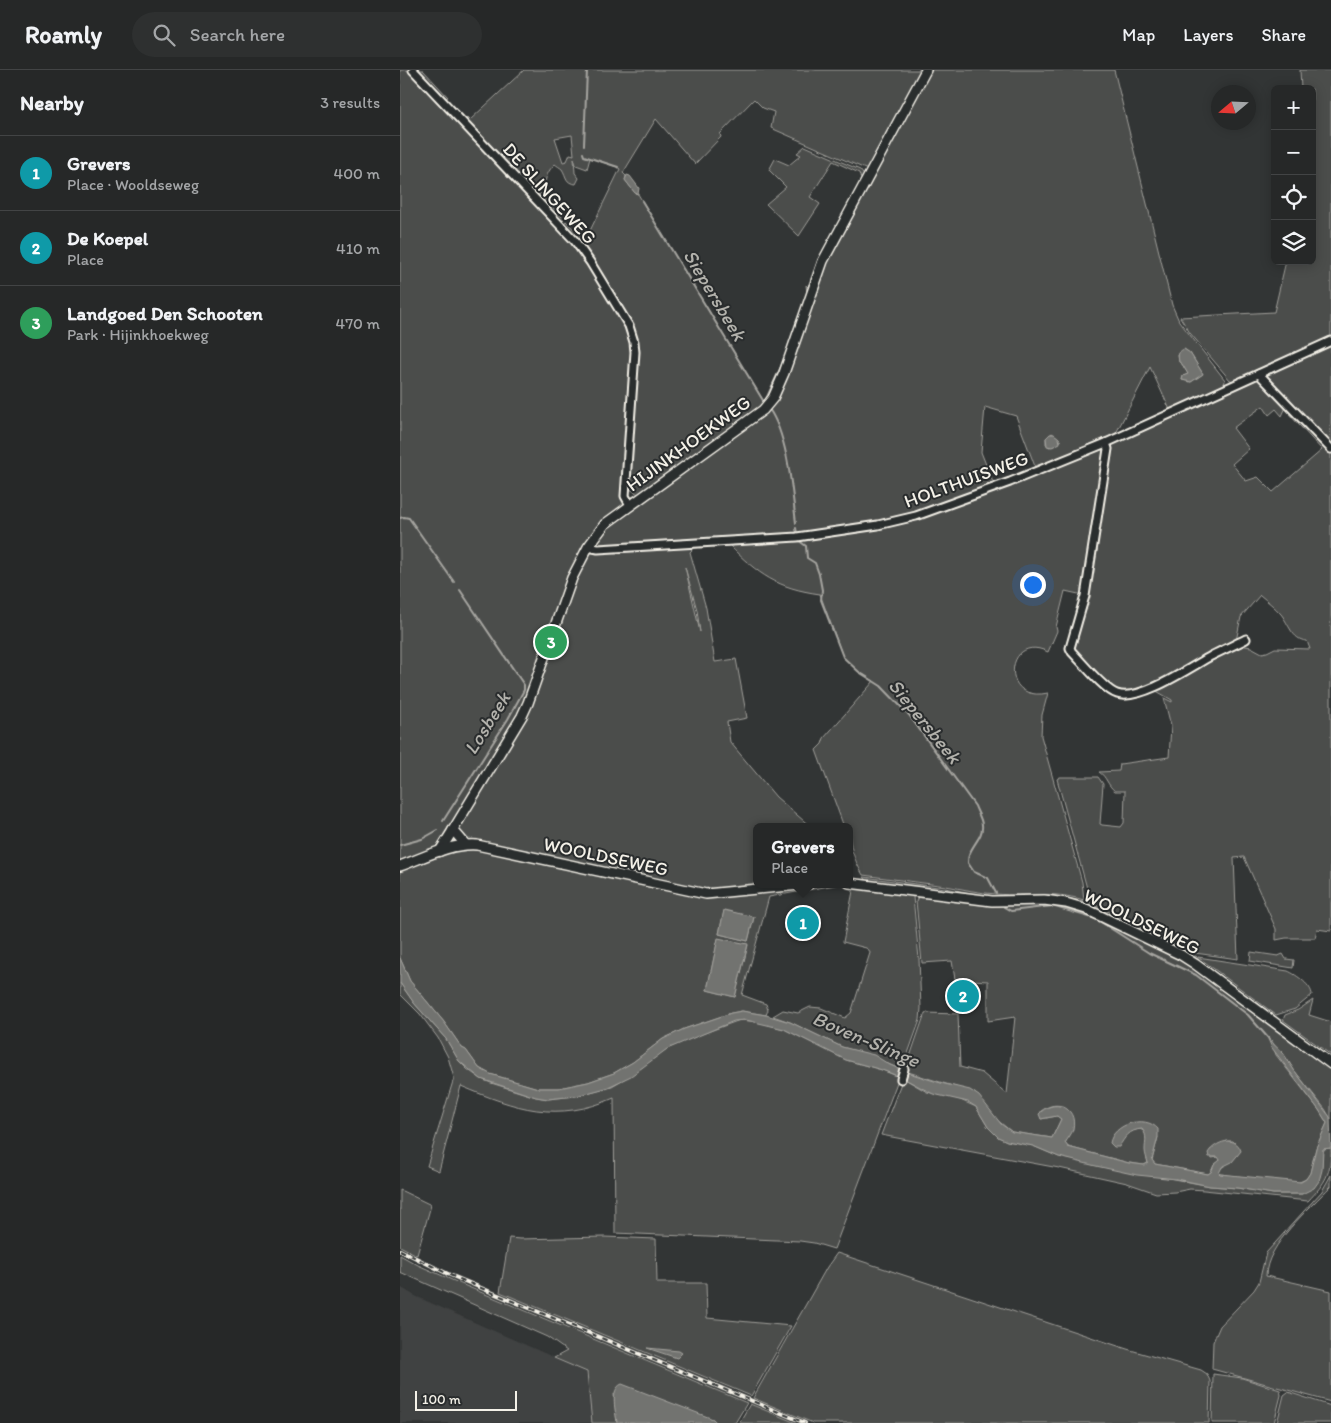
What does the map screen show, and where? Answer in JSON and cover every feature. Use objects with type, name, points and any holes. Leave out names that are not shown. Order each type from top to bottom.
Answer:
[{"type":"street","name":"DE SLINGEWEG","points":[[413,70],[576,241],[629,326],[635,352],[625,496],[630,505]]},
{"type":"street","name":"HIJINKHOEKWEG","points":[[440,851],[528,703],[572,578],[588,547],[602,526],[763,410],[773,398],[823,261],[926,70]]},
{"type":"street","name":"HOLTHUISWEG","points":[[588,547],[598,549],[798,537],[878,525],[916,516],[1106,443],[1331,341]]},
{"type":"street","points":[[1259,374],[1331,449]]},
{"type":"street","points":[[1106,443],[1108,449],[1095,541],[1085,596],[1070,648],[1072,652],[1108,688],[1116,694],[1125,695],[1155,687],[1246,640]]},
{"type":"street","points":[[453,830],[465,844]]},
{"type":"street","name":"WOOLDSEWEG","points":[[400,866],[465,844],[706,894],[768,888]]},
{"type":"street","name":"WOOLDSEWEG","points":[[853,884],[992,901],[1057,901],[1086,908],[1181,955],[1331,1064]]},
{"type":"street","points":[[901,1079],[904,1069]]},
{"type":"shaded area","points":[[400,70],[410,70],[574,242],[628,327],[633,342],[633,352],[623,501],[638,494],[630,489],[627,482],[636,342],[626,318],[602,277],[563,225],[566,221],[585,241],[620,169],[590,158],[587,169],[576,165],[574,158],[575,173],[579,178],[576,184],[568,181],[562,169],[555,164],[547,175],[545,188],[537,198],[466,124],[467,118],[470,120],[524,70],[924,70],[870,171],[771,128],[774,112],[763,108],[754,99],[720,134],[721,137],[695,164],[656,119],[623,173],[626,176],[625,180],[635,193],[638,194],[764,402],[783,361],[807,293],[806,285],[808,287],[809,284],[811,287],[792,348],[780,378],[765,405],[647,490],[664,483],[761,414],[775,399],[830,253],[929,70],[1114,70],[1172,305],[1179,321],[1225,380],[1224,387],[1171,412],[1150,367],[1114,437],[1036,469],[1016,416],[985,407],[981,452],[994,485],[915,514],[879,523],[799,535],[679,542],[681,548],[682,546],[812,537],[844,533],[908,520],[939,510],[1102,447],[1105,451],[1083,595],[1065,591],[1056,627],[1057,631],[1048,652],[1034,648],[1023,651],[1016,659],[1014,669],[1015,679],[1021,688],[1032,694],[1048,693],[1042,715],[1041,736],[1082,882],[1084,900],[1050,894],[1008,895],[977,892],[863,875],[853,852],[853,823],[843,823],[816,750],[822,744],[824,738],[874,681],[858,671],[843,657],[820,594],[780,584],[760,572],[729,545],[692,548],[690,552],[706,608],[715,662],[736,659],[747,718],[727,722],[730,742],[776,797],[806,823],[753,823],[753,888],[819,888],[769,897],[742,995],[766,1004],[768,1010],[766,1015],[742,1011],[731,1013],[684,1029],[663,1039],[633,1062],[614,1073],[588,1082],[559,1088],[538,1088],[490,1074],[479,1068],[410,981],[400,958]],"holes":[[[572,135],[574,155],[570,154],[567,161],[563,162],[555,138]],[[1184,349],[1190,353],[1203,374],[1191,382],[1182,380],[1183,376],[1188,374],[1179,362],[1178,355]],[[1052,433],[1061,441],[1049,447],[1046,444],[1046,438]],[[685,567],[697,610],[700,632]],[[724,911],[754,917],[748,941],[719,934]],[[718,939],[748,945],[735,997],[707,990]]]},
{"type":"shaded area","points":[[415,70],[423,70],[448,97],[444,99]]},
{"type":"shaded area","points":[[1300,70],[1331,70],[1331,339],[1237,382],[1230,380],[1190,333],[1180,317],[1274,312],[1285,265],[1316,265],[1316,85],[1301,85]]},
{"type":"shaded area","points":[[805,146],[860,170],[866,178],[862,182],[859,173],[833,161],[810,197],[820,204],[799,236],[766,204],[786,187],[769,170],[775,159],[789,165],[801,155],[797,153]]},
{"type":"shaded area","points":[[627,175],[630,176],[639,188],[638,194],[635,193],[625,180]]},
{"type":"shaded area","points":[[543,197],[564,219],[560,223],[539,200]]},
{"type":"shaded area","points":[[1331,343],[1331,446],[1265,377],[1268,372]]},
{"type":"shaded area","points":[[1184,349],[1190,353],[1203,374],[1191,382],[1182,380],[1183,376],[1188,374],[1179,362],[1178,356]]},
{"type":"shaded area","points":[[1258,378],[1287,405],[1282,416],[1276,409],[1269,415],[1263,406],[1233,428],[1249,449],[1232,464],[1246,481],[1258,477],[1273,492],[1322,450],[1289,414],[1295,413],[1331,452],[1331,931],[1317,929],[1315,938],[1276,940],[1276,929],[1244,857],[1234,858],[1238,959],[1195,953],[1188,945],[1164,939],[1091,903],[1057,779],[1060,777],[1098,777],[1103,784],[1100,824],[1121,827],[1124,823],[1125,791],[1115,791],[1099,772],[1119,771],[1120,764],[1169,757],[1171,726],[1164,698],[1172,702],[1172,700],[1153,689],[1240,645],[1251,647],[1262,653],[1275,648],[1310,649],[1307,641],[1294,635],[1281,614],[1260,595],[1241,617],[1236,641],[1177,675],[1143,689],[1129,693],[1117,692],[1106,685],[1073,649],[1112,443]]},
{"type":"shaded area","points":[[1050,434],[1054,434],[1059,438],[1060,443],[1052,447],[1047,446],[1046,438]]},
{"type":"shaded area","points":[[864,877],[981,895],[1000,897],[1051,895],[1083,901],[1080,904],[1005,900],[869,883]]},
{"type":"shaded area","points":[[854,886],[911,895],[913,897],[919,959],[921,1008],[920,1020],[902,1070],[866,1054],[842,1047],[773,1016],[783,1010],[798,1013],[810,1007],[821,1008],[845,1018],[851,1013],[870,953],[866,948],[843,942]]},
{"type":"shaded area","points":[[919,895],[1047,903],[1074,907],[1183,960],[1331,1068],[1331,1119],[1283,1053],[1278,1050],[1271,1040],[1276,1055],[1327,1123],[1316,1148],[1310,1173],[1306,1179],[1297,1183],[1218,1173],[1238,1152],[1239,1147],[1233,1141],[1227,1141],[1210,1150],[1212,1158],[1218,1157],[1221,1160],[1214,1165],[1208,1174],[1155,1164],[1152,1160],[1158,1137],[1134,1122],[1120,1129],[1112,1136],[1122,1139],[1131,1131],[1140,1129],[1145,1132],[1148,1163],[1144,1165],[1129,1163],[1068,1147],[1065,1143],[1072,1131],[1062,1106],[1059,1105],[1051,1106],[1041,1111],[1041,1119],[1057,1116],[1061,1119],[1052,1138],[1012,1132],[996,1119],[975,1093],[905,1071],[925,1013],[958,1014],[960,1067],[982,1073],[1007,1094],[1015,1017],[988,1021],[988,981],[955,979],[952,961],[922,963],[916,901]]},
{"type":"shaded area","points":[[1092,905],[1165,942],[1187,947],[1192,952],[1178,951],[1092,908]]},
{"type":"shaded area","points":[[724,910],[754,917],[748,941],[719,934]]},
{"type":"shaded area","points":[[718,938],[748,944],[735,997],[707,990]]},
{"type":"shaded area","points":[[1251,952],[1278,956],[1283,954],[1286,959],[1294,960],[1293,968],[1250,961]]},
{"type":"shaded area","points":[[1196,956],[1200,961],[1275,1016],[1273,1018],[1191,957]]},
{"type":"shaded area","points":[[1198,957],[1288,971],[1300,978],[1310,988],[1312,995],[1295,1009],[1276,1015]]},
{"type":"shaded area","points":[[400,958],[410,981],[479,1068],[490,1074],[538,1088],[559,1088],[588,1082],[614,1073],[633,1062],[663,1039],[684,1029],[742,1011],[790,1022],[842,1047],[874,1055],[890,1065],[912,1074],[970,1090],[979,1096],[1001,1124],[1012,1132],[1052,1138],[1061,1119],[1057,1116],[1041,1119],[1039,1114],[1051,1106],[1063,1107],[1072,1115],[1074,1121],[1071,1134],[1065,1143],[1068,1147],[1129,1163],[1144,1165],[1148,1163],[1145,1152],[1146,1137],[1142,1129],[1131,1132],[1125,1137],[1119,1147],[1114,1147],[1110,1143],[1112,1136],[1123,1126],[1130,1123],[1145,1122],[1158,1129],[1158,1137],[1152,1160],[1155,1164],[1208,1174],[1220,1160],[1218,1157],[1209,1157],[1208,1153],[1220,1143],[1230,1141],[1235,1143],[1241,1151],[1232,1162],[1222,1167],[1220,1174],[1301,1182],[1310,1173],[1316,1148],[1327,1123],[1272,1048],[1268,1039],[1283,1053],[1330,1117],[1331,1148],[1323,1149],[1322,1170],[1319,1181],[1314,1188],[1302,1194],[1273,1194],[1137,1175],[1059,1157],[1033,1146],[1007,1141],[998,1137],[988,1127],[976,1107],[968,1102],[933,1094],[903,1078],[846,1060],[784,1029],[746,1020],[734,1021],[667,1049],[631,1076],[606,1088],[576,1096],[548,1099],[536,1097],[481,1079],[459,1061],[446,1039],[414,1003],[400,983]]},
{"type":"shaded area","points":[[400,983],[414,1003],[446,1039],[459,1061],[467,1069],[481,1079],[536,1097],[548,1099],[576,1096],[612,1086],[636,1072],[667,1049],[740,1020],[758,1022],[784,1029],[846,1060],[899,1077],[834,1249],[800,1241],[615,1233],[614,1098],[593,1106],[574,1110],[537,1110],[500,1101],[461,1086],[439,1171],[427,1166],[454,1078],[448,1057],[438,1038],[420,1014],[400,994]]},
{"type":"shaded area","points":[[1313,1000],[1309,1015],[1331,1022],[1331,1055],[1283,1020],[1285,1015],[1298,1010]]},
{"type":"shaded area","points":[[903,1078],[927,1092],[958,1099],[976,1107],[988,1127],[998,1137],[1007,1141],[1033,1146],[1059,1157],[1210,1186],[1273,1194],[1302,1194],[1322,1165],[1322,1154],[1325,1148],[1331,1148],[1330,1165],[1323,1183],[1308,1201],[1190,1189],[1156,1193],[1127,1183],[1059,1168],[881,1135]]},
{"type":"shaded area","points":[[1331,1175],[1331,1186],[1301,1216],[1273,1252],[1266,1276],[1331,1291],[1331,1402],[1212,1369],[1213,1342],[1220,1326],[1254,1290],[1259,1282],[1266,1253],[1322,1191]]},
{"type":"shaded area","points":[[400,1190],[431,1205],[417,1255],[400,1246]]},
{"type":"shaded area","points":[[604,1237],[656,1239],[657,1283],[706,1283],[707,1318],[791,1326],[751,1396],[500,1292],[509,1238]]},
{"type":"shaded area","points":[[837,1253],[1127,1349],[1201,1370],[1207,1374],[1210,1381],[1209,1423],[813,1423],[753,1398],[827,1267]]},
{"type":"shaded area","points":[[400,1255],[461,1284],[747,1403],[735,1423],[717,1423],[713,1419],[614,1394],[617,1423],[592,1423],[587,1372],[554,1358],[567,1351],[547,1337],[400,1272]]},
{"type":"shaded area","points":[[400,1287],[415,1296],[587,1372],[592,1423],[400,1423]]},
{"type":"shaded area","points":[[647,1348],[679,1351],[682,1353],[677,1358]]},
{"type":"shaded area","points":[[1213,1374],[1242,1378],[1280,1390],[1281,1395],[1274,1423],[1212,1423]]},
{"type":"shaded area","points":[[622,1384],[713,1419],[717,1423],[617,1423],[614,1396],[618,1387]]},
{"type":"shaded area","points":[[1288,1392],[1331,1406],[1331,1423],[1277,1423],[1284,1395]]},
{"type":"shaded area","points":[[750,1404],[796,1423],[739,1423]]},
{"type":"waterway","name":"Siepersbeek","points":[[584,145],[587,70]]},
{"type":"waterway","name":"Siepersbeek","points":[[583,153],[584,156],[618,167]]},
{"type":"waterway","name":"Siepersbeek","points":[[642,201],[764,402]]},
{"type":"waterway","name":"Siepersbeek","points":[[769,409],[781,434],[785,448],[796,523]]},
{"type":"waterway","name":"Losbeek","points":[[400,518],[409,518],[454,582]]},
{"type":"waterway","name":"Siepersbeek","points":[[796,528],[797,534]]},
{"type":"waterway","name":"Siepersbeek","points":[[798,540],[806,546],[807,558],[815,563],[822,590],[821,600],[843,657],[859,672],[881,686],[909,715],[975,806],[981,820],[982,830],[970,853],[968,863],[974,872],[988,878],[996,893]]},
{"type":"waterway","name":"Losbeek","points":[[443,821],[508,719],[524,690],[524,685],[460,590]]},
{"type":"waterway","name":"Losbeek","points":[[400,845],[422,839],[438,830]]},
{"type":"waterway","name":"Siepersbeek","points":[[1004,907],[1011,911],[1052,906],[1096,919],[1149,953],[1196,975],[1248,1015],[1269,1039]]},
{"type":"railway","points":[[400,1250],[450,1275],[805,1423]]},
{"type":"place","name":"Landgoed Den Schooten","points":[[551,642]]},
{"type":"place","name":"Grevers","points":[[803,923]]},
{"type":"place","name":"De Koepel","points":[[963,996]]},
{"type":"water label","name":"Boven-Slinge","points":[[866,1039]]}]
